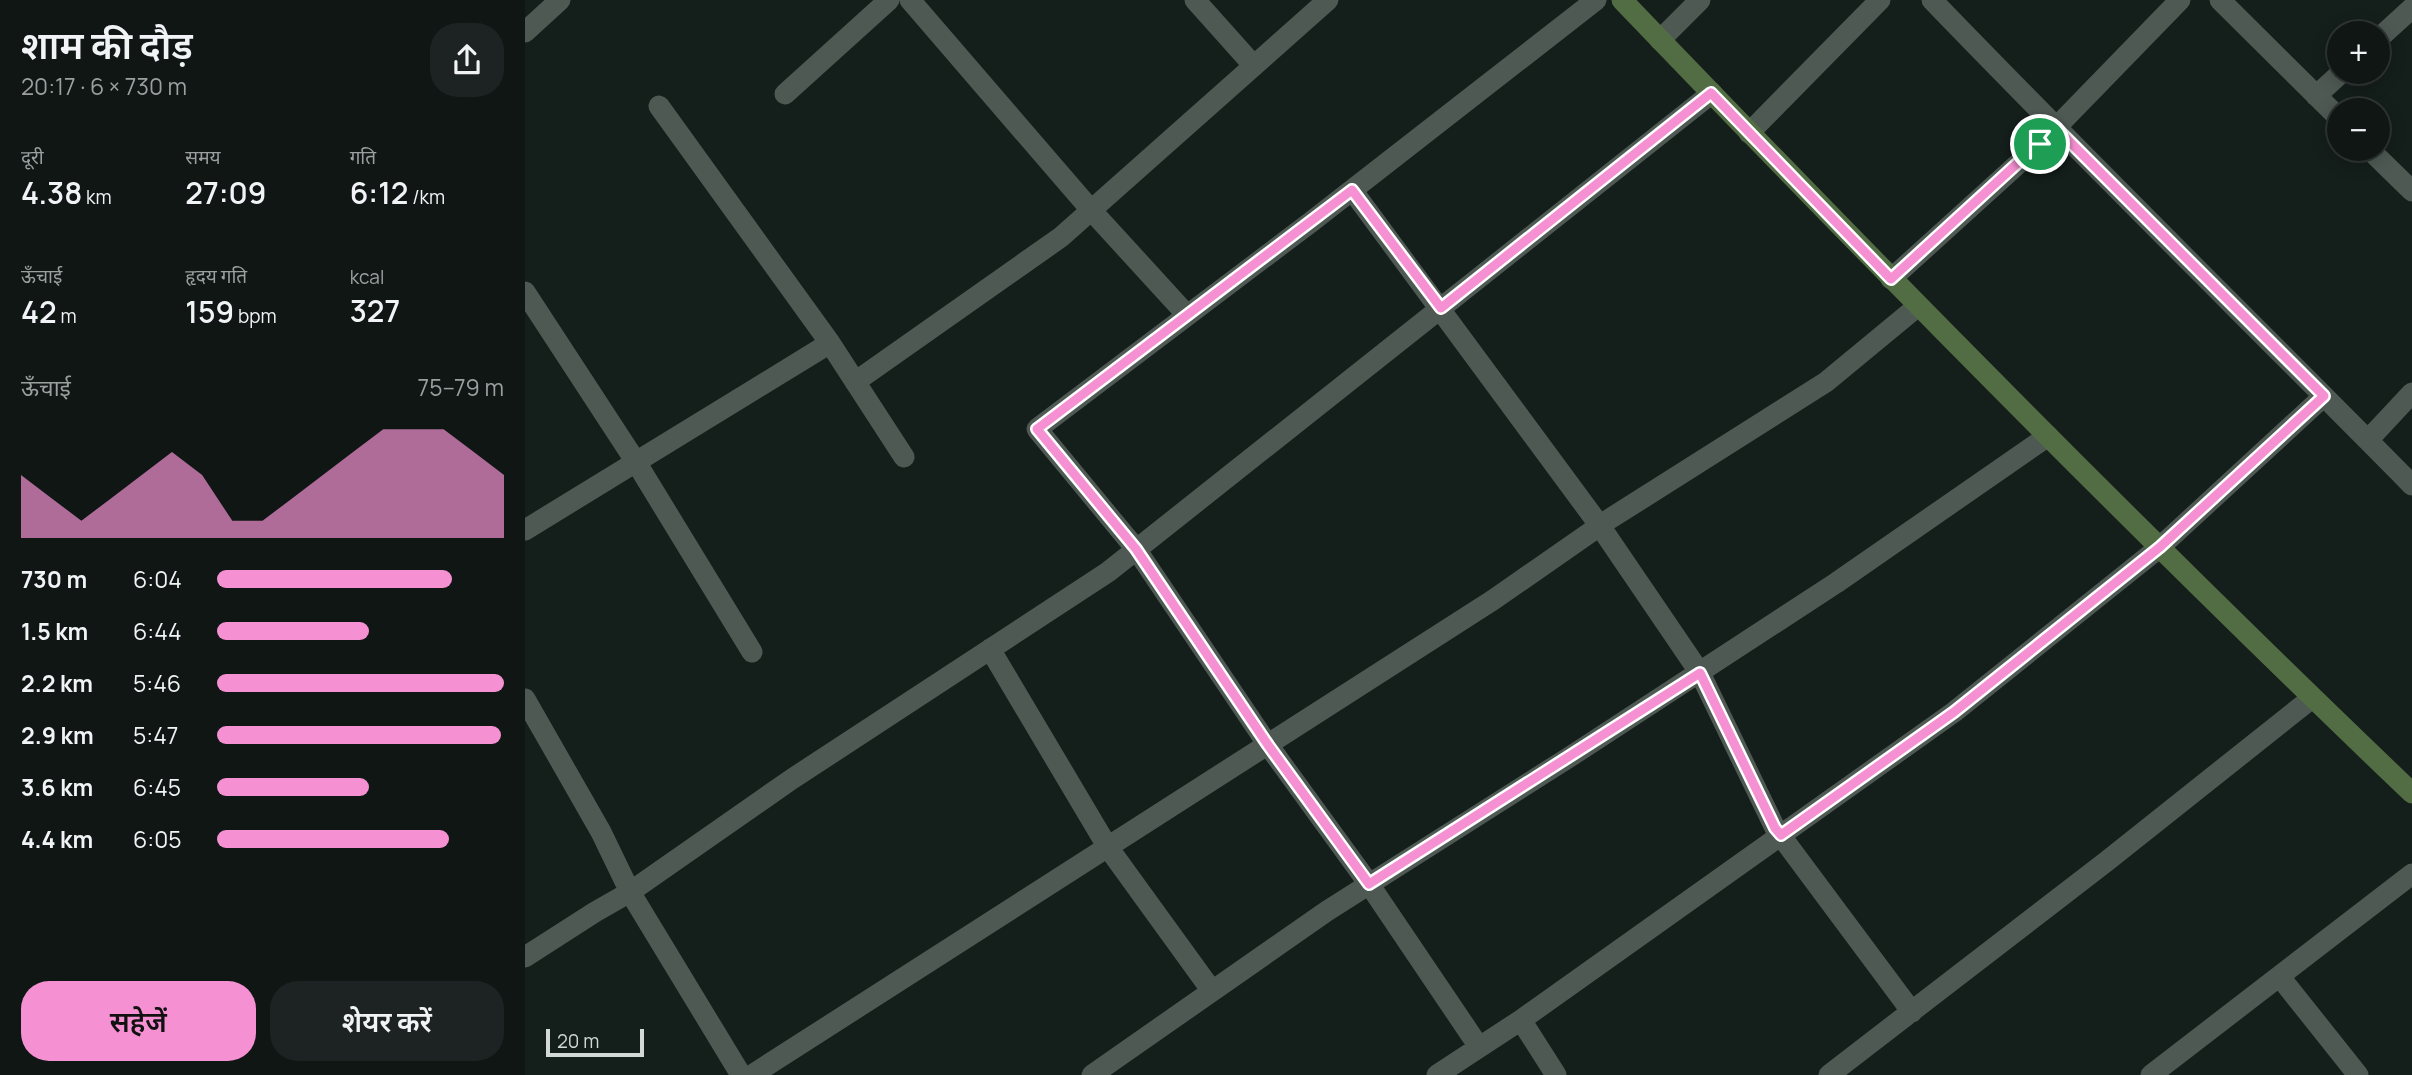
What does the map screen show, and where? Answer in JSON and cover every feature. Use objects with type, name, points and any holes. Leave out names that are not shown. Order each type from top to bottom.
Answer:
[{"type":"street","points":[[525,32],[560,0]]},
{"type":"street","points":[[785,94],[889,0]]},
{"type":"street","points":[[910,0],[1091,211],[1187,315]]},
{"type":"street","points":[[1195,0],[1254,66]]},
{"type":"street","points":[[855,382],[1061,237],[1328,0]]},
{"type":"street","points":[[1479,1047],[1369,884],[1268,745],[1136,549],[1037,429],[1352,190],[1596,0]]},
{"type":"street","points":[[1622,0],[1891,279],[2312,698],[2412,793]]},
{"type":"street","points":[[1660,40],[1700,0]]},
{"type":"street","points":[[1749,133],[1880,0]]},
{"type":"street","points":[[1932,0],[2412,485]]},
{"type":"street","points":[[1891,279],[2056,128],[2180,0]]},
{"type":"street","points":[[2220,0],[2327,107]]},
{"type":"street","points":[[2390,28],[2412,8]]},
{"type":"street","points":[[2316,96],[2329,84]]},
{"type":"street","points":[[525,957],[630,892],[792,779],[1108,572],[1711,93]]},
{"type":"street","points":[[659,106],[830,343],[904,457]]},
{"type":"street","points":[[2381,161],[2412,191]]},
{"type":"street","points":[[1352,190],[1599,526],[1700,673],[1775,828],[1912,1012]]},
{"type":"street","points":[[525,292],[636,462],[751,652]]},
{"type":"street","points":[[752,1075],[1493,600],[1599,526],[1826,382],[1918,306]]},
{"type":"street","points":[[525,530],[830,343]]},
{"type":"street","points":[[2368,440],[2412,393]]},
{"type":"street","points":[[1437,1075],[1521,1020],[1954,712],[2160,547],[2324,396]]},
{"type":"street","points":[[1094,1074],[1327,911],[1700,673],[1836,583],[2048,436]]},
{"type":"street","points":[[990,649],[1109,846],[1212,991]]},
{"type":"street","points":[[1829,1075],[2312,698]]},
{"type":"street","points":[[525,699],[601,832],[630,892],[741,1075]]},
{"type":"street","points":[[2151,1075],[2412,874]]},
{"type":"street","points":[[2280,977],[2358,1075]]},
{"type":"street","points":[[1521,1020],[1556,1075]]},
{"type":"route","points":[[1711,93],[1891,279],[2040,144],[2056,128],[2324,396],[2160,547],[1954,712],[1781,835],[1775,828],[1700,673],[1369,884],[1268,745],[1136,549],[1037,429],[1352,190],[1441,308],[1711,93]]}]
